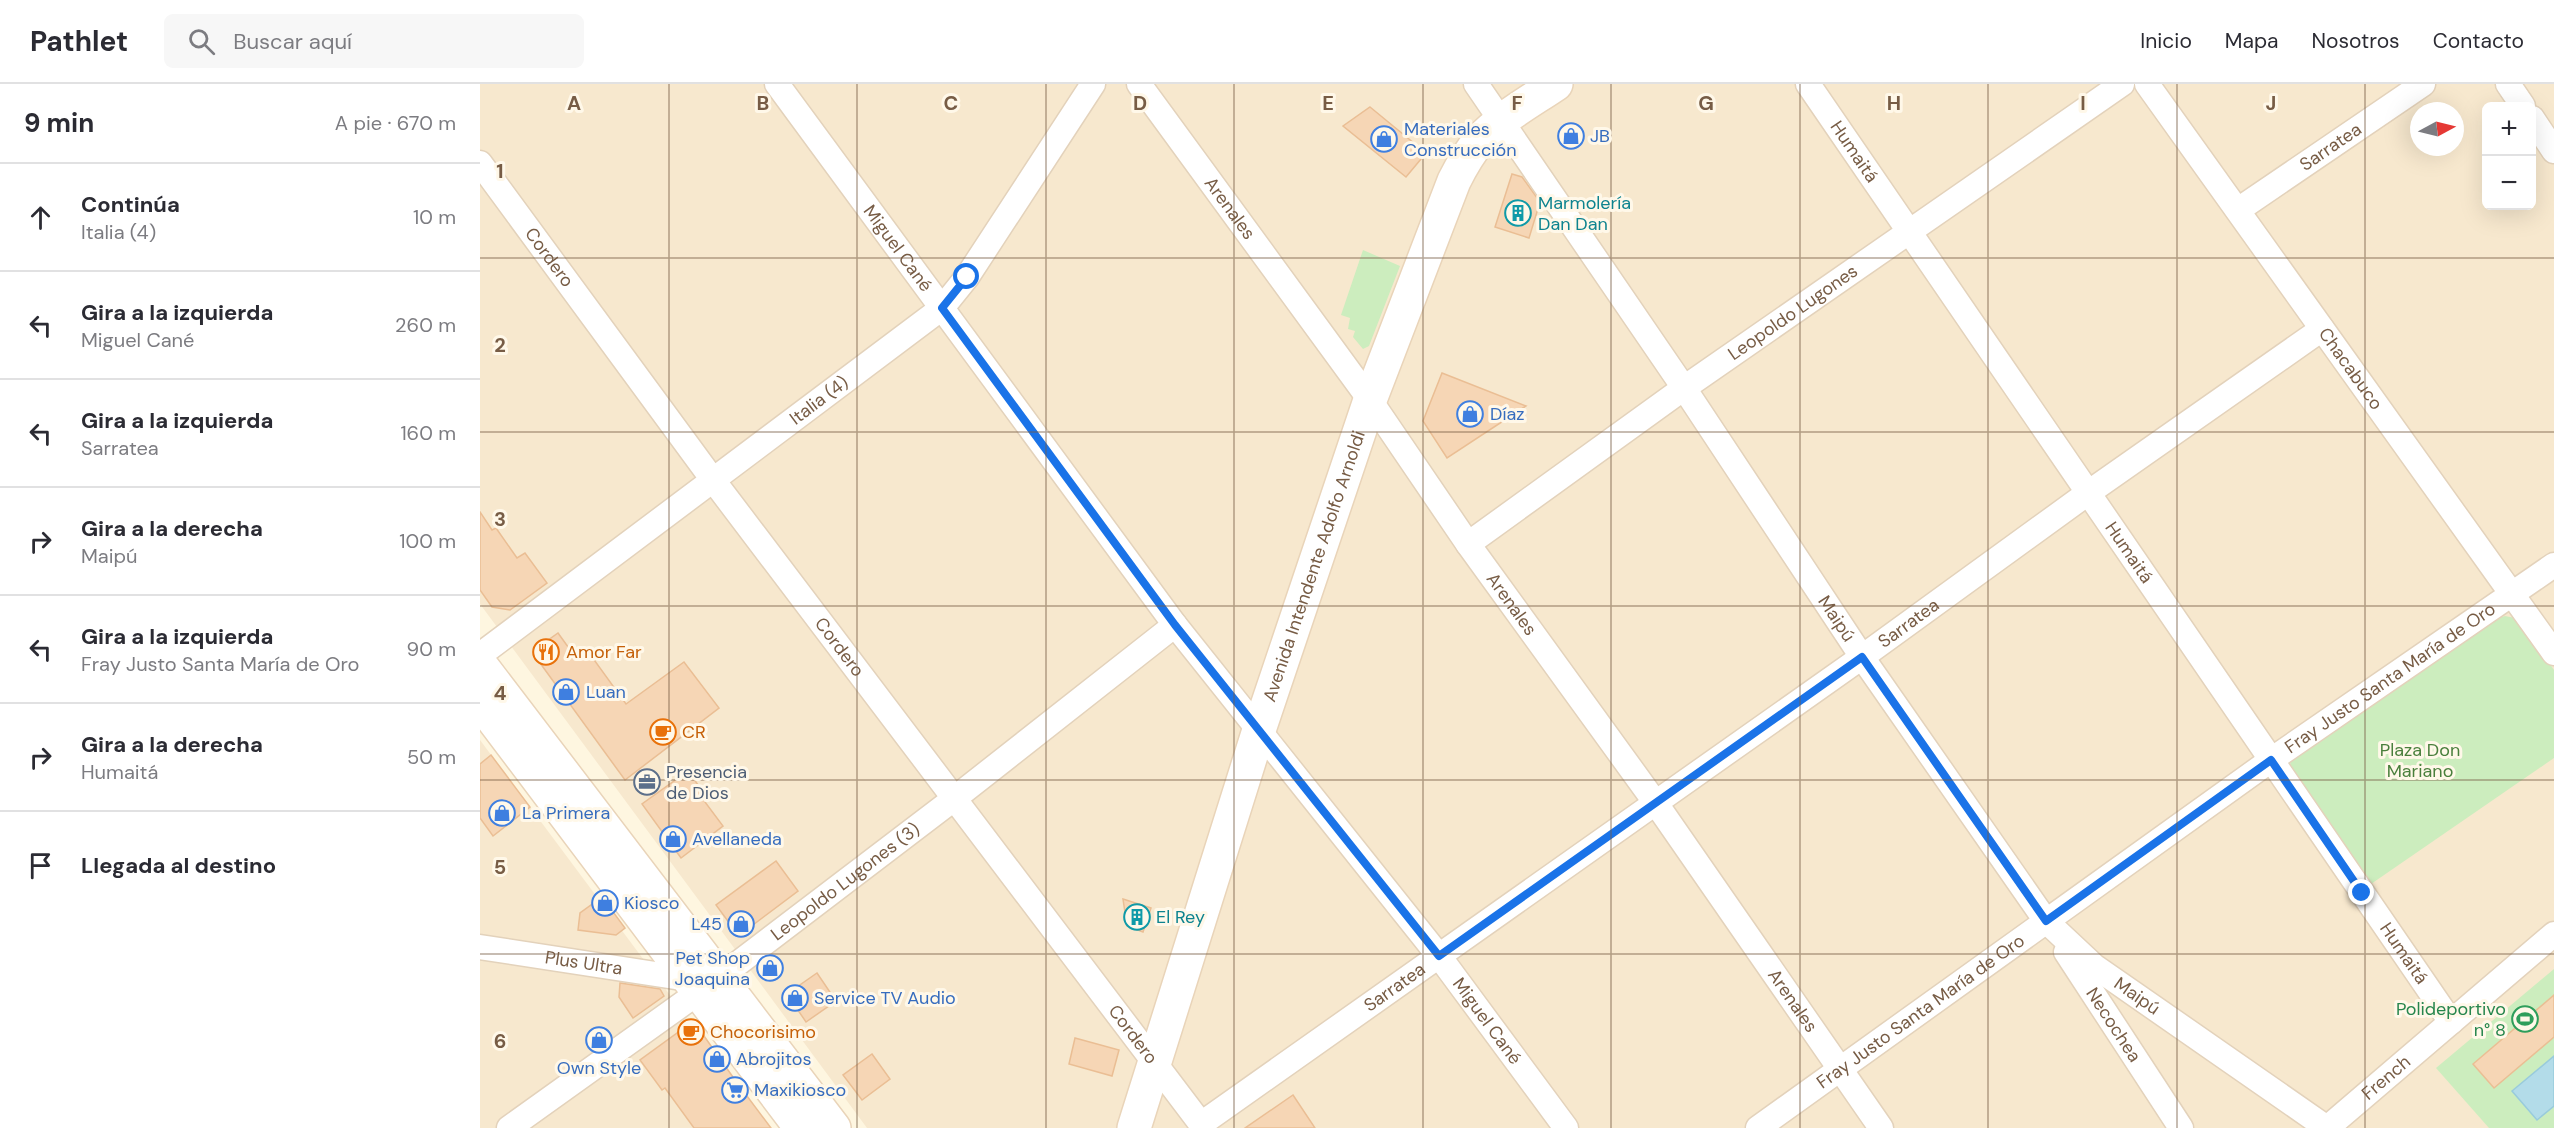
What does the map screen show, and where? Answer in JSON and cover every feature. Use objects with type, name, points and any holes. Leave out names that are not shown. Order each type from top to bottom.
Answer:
[{"type":"main road","name":"Avenida Intendente Adolfo Arnoldi","points":[[1134,1128],[1259,730],[1370,400],[1454,181],[1480,140],[1502,121],[1556,84]]},
{"type":"main road","points":[[480,664],[801,1128]]},
{"type":"main road","points":[[480,702],[702,983],[834,1128]]},
{"type":"street","name":"Miguel Cané","points":[[777,84],[1175,625],[1439,956],[1566,1128]]},
{"type":"street","name":"Italia (4)","points":[[480,655],[942,308],[967,277],[1093,84]]},
{"type":"street","name":"Arenales","points":[[1139,84],[1370,400],[1468,544],[1655,802],[1881,1128]]},
{"type":"street","name":"Maipú","points":[[1476,84],[1684,388],[1862,657],[2046,921],[2094,966],[2326,1128]]},
{"type":"street","name":"Humaitá","points":[[1808,84],[2451,1022]]},
{"type":"street","name":"Leopoldo Lugones","points":[[1468,544],[1684,388],[2122,84]]},
{"type":"street","name":"Chacabuco","points":[[2147,84],[2554,653]]},
{"type":"street","name":"Sarratea","points":[[2238,210],[2423,84]]},
{"type":"street","points":[[2508,84],[2520,102]]},
{"type":"street","points":[[2536,124],[2554,151]]},
{"type":"street","name":"Cordero","points":[[480,163],[713,480],[1203,1126]]},
{"type":"street","name":"Sarratea","points":[[1203,1126],[1655,802],[1862,657],[2088,493],[2322,329]]},
{"type":"street","name":"Fray Justo Santa María de Oro","points":[[1758,1128],[2271,760],[2554,565]]},
{"type":"street","name":"Leopoldo Lugones (3)","points":[[509,1128],[955,798],[1175,625]]},
{"type":"street","name":"Necochea","points":[[2046,921],[2181,1128]]},
{"type":"street","name":"French","points":[[2326,1128],[2554,934]]},
{"type":"street","name":"Plus Ultra","points":[[480,947],[702,983]]},
{"type":"shaded area","points":[[480,84],[2554,84],[2554,1128],[867,1128],[480,604]]},
{"type":"shaded area","points":[[480,740],[769,1128],[480,1128]]},
{"type":"green space","points":[[1363,250],[1400,266],[1369,346],[1363,349],[1353,337],[1355,331],[1348,329],[1350,318],[1341,315]]},
{"type":"green space","name":"Plaza Don Mariano","points":[[2505,616],[2515,618],[2522,623],[2554,670],[2554,758],[2371,884],[2291,773],[2290,764],[2293,758],[2496,619]]},
{"type":"green space","name":"Polideportivo n° 8","points":[[2554,969],[2554,1128],[2489,1128],[2436,1068]]},
{"type":"water","points":[[2554,1056],[2554,1106],[2537,1120],[2512,1091]]},
{"type":"building","name":"Materiales Construcción","points":[[1370,107],[1426,153],[1406,177],[1343,126]]},
{"type":"building","name":"Marmolería Dan Dan","points":[[1512,174],[1522,177],[1540,202],[1529,238],[1495,227]]},
{"type":"building","name":"Díaz","points":[[1442,373],[1526,406],[1447,458],[1423,421]]},
{"type":"building","points":[[480,512],[492,530],[496,528],[517,558],[525,553],[547,583],[510,610],[492,607],[480,590]]},
{"type":"building","points":[[558,633],[576,658],[587,650],[626,704],[684,662],[719,708],[625,780],[540,663],[540,646]]},
{"type":"building","name":"La Primera","points":[[491,755],[530,807],[493,836],[480,818],[480,764]]},
{"type":"building","points":[[688,771],[706,796],[702,798],[723,826],[681,858],[642,804]]},
{"type":"building","points":[[776,861],[798,891],[745,931],[733,928],[716,905]]},
{"type":"building","points":[[602,897],[625,928],[616,935],[578,930],[580,913]]},
{"type":"building","name":"El Rey","points":[[1123,899],[1151,908],[1143,932],[1127,926]]},
{"type":"building","points":[[817,973],[836,1001],[806,1022],[787,994]]},
{"type":"building","points":[[620,983],[660,989],[664,996],[633,1018],[619,997]]},
{"type":"building","name":"Polideportivo n° 8","points":[[2554,995],[2554,1037],[2494,1088],[2473,1064]]},
{"type":"building","points":[[697,1026],[771,1128],[694,1128],[665,1088],[662,1090],[640,1060],[684,1028]]},
{"type":"building","points":[[1075,1038],[1119,1050],[1112,1076],[1069,1064]]},
{"type":"building","points":[[872,1054],[890,1079],[862,1100],[843,1075]]},
{"type":"building","points":[[1293,1095],[1315,1128],[1245,1128]]},
{"type":"place","name":"JB","points":[[1571,136]]},
{"type":"place","name":"Materiales Construcción","points":[[1384,139]]},
{"type":"place","name":"Marmolería Dan Dan","points":[[1518,213]]},
{"type":"place","name":"Díaz","points":[[1470,414]]},
{"type":"place","name":"Amor Far","points":[[546,652]]},
{"type":"place","name":"Luan","points":[[566,692]]},
{"type":"place","name":"CR","points":[[663,732]]},
{"type":"place","name":"Presencia de Dios","points":[[647,782]]},
{"type":"place","name":"La Primera","points":[[502,813]]},
{"type":"place","name":"Avellaneda","points":[[673,839]]},
{"type":"place","name":"Kiosco","points":[[605,903]]},
{"type":"place","name":"El Rey","points":[[1137,917]]},
{"type":"place","name":"L45","points":[[741,924]]},
{"type":"place","name":"Pet Shop Joaquina","points":[[770,968]]},
{"type":"place","name":"Service TV Audio","points":[[795,998]]},
{"type":"place","name":"Polideportivo n° 8","points":[[2525,1019]]},
{"type":"place","name":"Chocorisimo","points":[[691,1032]]},
{"type":"place","name":"Own Style","points":[[599,1040]]},
{"type":"place","name":"Abrojitos","points":[[717,1059]]},
{"type":"place","name":"Maxikiosco","points":[[735,1090]]},
{"type":"route","points":[[967,277],[942,308],[1175,625],[1439,956],[1862,657],[2046,921],[2271,760],[2362,893]]}]
